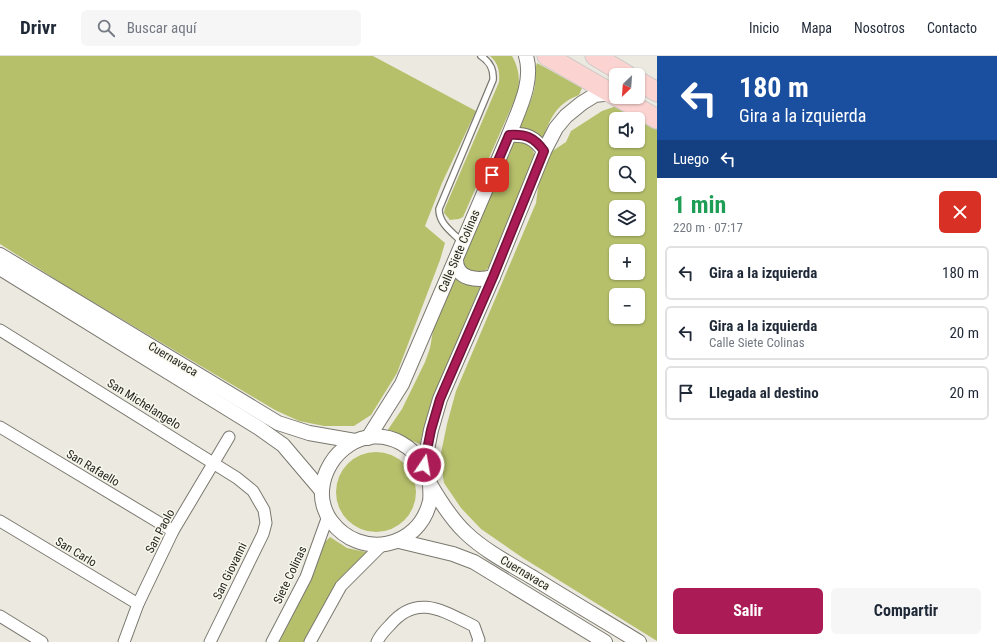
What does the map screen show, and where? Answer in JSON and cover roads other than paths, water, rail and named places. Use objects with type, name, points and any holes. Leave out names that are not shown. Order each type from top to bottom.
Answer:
[{"type":"highway","points":[[547,56],[609,92]]},
{"type":"highway","points":[[595,56],[615,68]]},
{"type":"highway","points":[[645,85],[657,92]]},
{"type":"highway","points":[[631,104],[657,119]]},
{"type":"street","name":"Calle Siete Colinas","points":[[362,439],[402,384],[456,260],[462,242],[522,102],[528,73],[526,56]]},
{"type":"street","points":[[424,465],[431,430],[440,399],[493,277],[544,151],[556,128],[566,116],[595,95],[609,95]]},
{"type":"street","points":[[509,135],[521,134],[529,136],[537,142],[544,151]]},
{"type":"street","name":"Cuernavaca","points":[[0,255],[278,423],[309,433],[362,439]]},
{"type":"street","points":[[456,260],[458,268],[464,275],[470,278],[478,280],[493,277]]},
{"type":"street","name":"Cuernavaca","points":[[0,268],[259,428],[283,445],[322,491]]},
{"type":"street","name":"San Michelangelo","points":[[0,330],[214,463],[253,491],[264,510]]},
{"type":"street","name":"San Rafaello","points":[[0,426],[173,531]]},
{"type":"street","name":"San Paolo","points":[[124,642],[138,604],[173,531],[229,436]]},
{"type":"street","points":[[385,438],[400,443],[414,452],[424,465],[430,483],[430,500],[424,517],[414,531],[399,541],[382,545],[366,544],[350,539],[337,529],[328,516],[323,504],[322,491],[326,470],[337,453],[362,439],[385,438]]},
{"type":"street","name":"Cuernavaca","points":[[430,483],[453,518],[466,533],[497,556],[639,642]]},
{"type":"street","name":"San Giovanni","points":[[210,642],[263,534],[266,523],[264,510]]},
{"type":"street","name":"Siete Colinas","points":[[272,642],[306,577],[328,516]]},
{"type":"street","name":"San Carlo","points":[[0,521],[138,604]]},
{"type":"street","name":"Cuernavaca","points":[[399,541],[453,554],[474,562],[605,642]]},
{"type":"street","points":[[310,642],[341,586],[382,545]]},
{"type":"street","points":[[377,642],[399,614],[415,606],[441,610],[474,626],[479,640],[478,642]]},
{"type":"street","points":[[0,616],[42,642]]},
{"type":"lane","points":[[462,242],[439,217],[439,209],[493,80],[494,72],[491,64],[481,56]]}]
